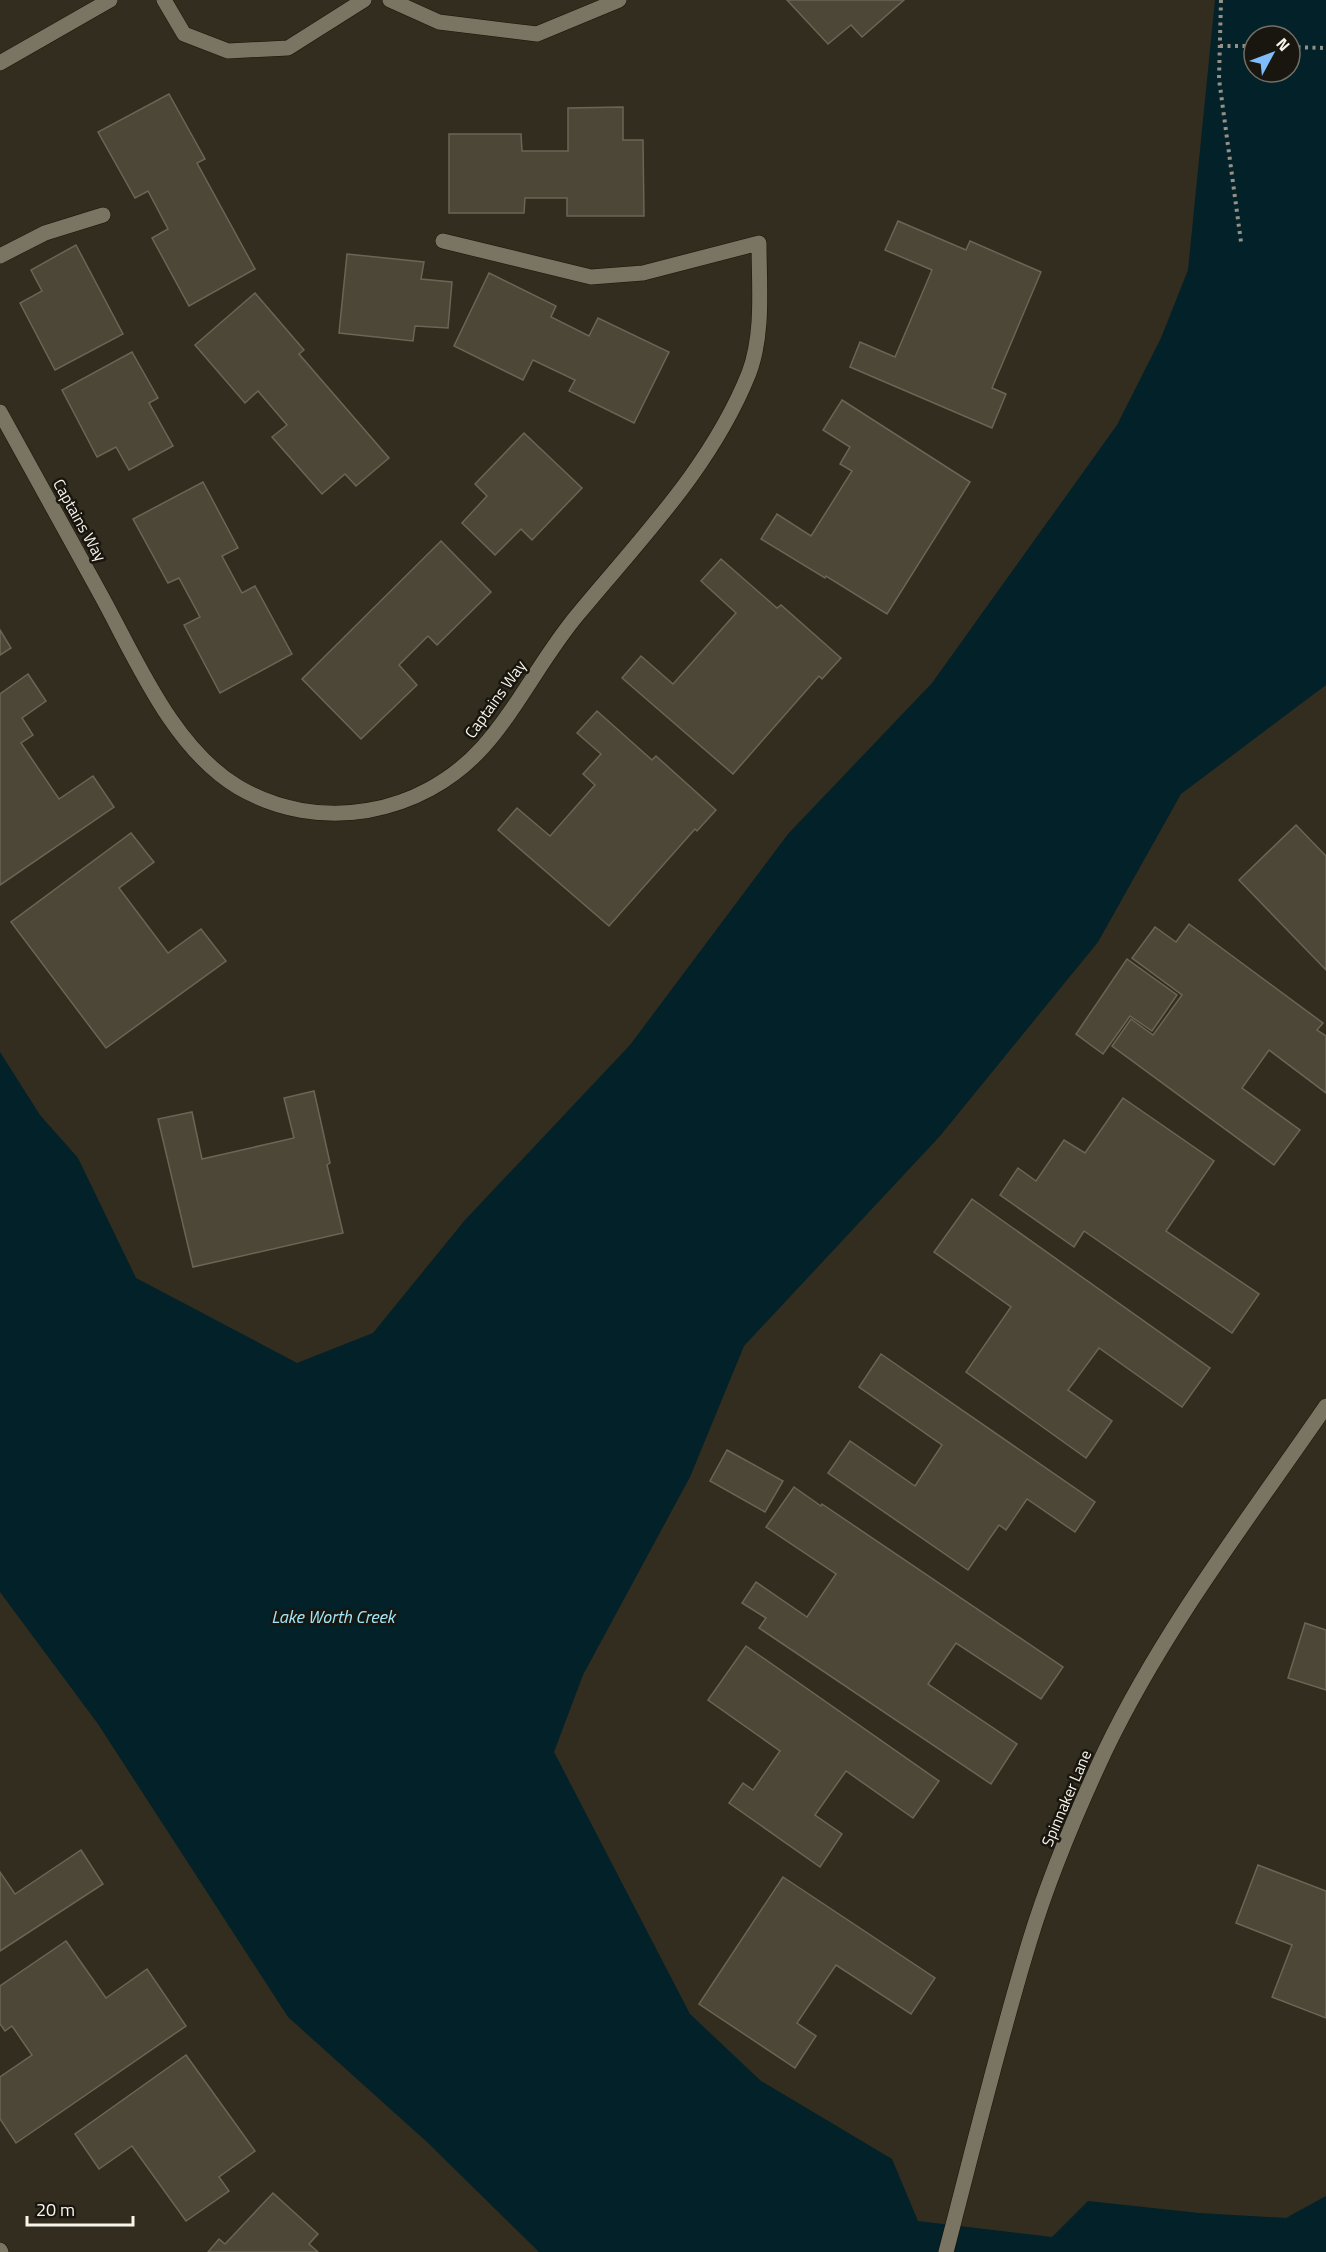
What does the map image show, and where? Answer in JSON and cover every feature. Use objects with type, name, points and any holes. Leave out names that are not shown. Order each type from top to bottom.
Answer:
[{"type":"street","points":[[0,63],[110,0]]},
{"type":"street","points":[[164,0],[184,34],[228,51],[288,48],[364,0]]},
{"type":"street","points":[[390,0],[439,22],[537,34],[619,0]]},
{"type":"street","points":[[0,256],[45,233],[103,216]]},
{"type":"street","name":"Captains Way","points":[[0,412],[153,689],[180,735],[197,754],[236,786],[282,806],[331,814],[381,809],[405,802],[428,791],[469,762],[486,744],[574,619],[698,470],[727,423],[758,345],[759,243],[643,273],[591,277],[443,241]]},
{"type":"street","name":"Spinnaker Lane","points":[[946,2252],[1029,1942],[1064,1844],[1106,1749],[1156,1658],[1326,1406]]},
{"type":"path","points":[[1221,0],[1219,79],[1241,242]]},
{"type":"path","points":[[1220,46],[1242,46]]},
{"type":"path","points":[[1302,47],[1326,48]]},
{"type":"water","name":"Lake Worth Creek","points":[[1215,0],[1326,0],[1326,685],[1181,794],[1098,942],[940,1136],[744,1346],[690,1477],[583,1675],[554,1752],[690,2014],[761,2081],[892,2159],[918,2221],[1052,2237],[1088,2201],[1199,2213],[1286,2218],[1326,2196],[1326,2252],[539,2252],[427,2142],[288,2017],[98,1724],[0,1592],[0,1052],[40,1115],[78,1158],[136,1278],[297,1363],[373,1333],[465,1220],[630,1045],[788,834],[932,683],[1117,425],[1161,338],[1188,270]]},
{"type":"building","points":[[787,0],[904,0],[862,37],[851,25],[828,44]]},
{"type":"building","points":[[169,94],[205,159],[197,163],[255,269],[189,306],[152,238],[168,229],[148,191],[135,198],[98,132]]},
{"type":"building","points":[[623,107],[623,140],[643,140],[644,216],[567,216],[567,198],[525,198],[524,213],[449,213],[449,134],[521,134],[522,151],[568,151],[568,108]]},
{"type":"building","points":[[898,221],[966,250],[970,241],[1041,272],[992,388],[1006,394],[992,428],[850,367],[860,342],[895,357],[932,270],[885,250]]},
{"type":"building","points":[[76,245],[123,334],[55,370],[20,303],[42,291],[31,270]]},
{"type":"building","points":[[347,254],[424,262],[421,279],[452,282],[448,328],[415,326],[413,341],[339,333]]},
{"type":"building","points":[[489,273],[556,306],[551,317],[589,336],[598,318],[669,352],[634,423],[569,391],[575,380],[533,360],[523,380],[454,346]]},
{"type":"building","points":[[255,293],[304,350],[299,354],[389,458],[356,486],[345,474],[322,494],[272,437],[287,425],[258,391],[245,403],[195,345]]},
{"type":"building","points":[[132,352],[158,398],[149,403],[173,446],[129,470],[116,447],[97,457],[62,390]]},
{"type":"building","points":[[842,400],[970,482],[887,614],[761,539],[777,514],[811,536],[852,471],[840,464],[850,447],[823,430]]},
{"type":"building","points":[[524,433],[582,488],[532,540],[521,529],[495,555],[462,523],[487,496],[475,484]]},
{"type":"building","points":[[203,482],[238,548],[222,556],[242,593],[255,586],[292,654],[220,693],[184,625],[200,617],[179,578],[168,583],[133,519]]},
{"type":"building","points":[[441,541],[491,592],[437,645],[428,636],[399,665],[417,685],[361,739],[302,679]]},
{"type":"building","points":[[721,559],[777,608],[781,605],[841,658],[822,679],[819,676],[733,774],[622,678],[641,656],[673,684],[736,613],[701,581]]},
{"type":"building","points":[[0,630],[11,648],[0,655]]},
{"type":"building","points":[[28,674],[46,701],[22,718],[33,735],[21,743],[59,799],[93,776],[114,807],[0,885],[0,694]]},
{"type":"building","points":[[597,711],[652,760],[656,756],[716,810],[697,831],[695,829],[609,926],[498,830],[517,808],[550,836],[595,785],[583,774],[601,754],[577,733]]},
{"type":"building","points":[[1296,825],[1326,856],[1326,970],[1239,880]]},
{"type":"building","points":[[131,833],[154,862],[119,888],[168,953],[201,929],[226,961],[106,1048],[11,922]]},
{"type":"building","points":[[1189,924],[1323,1023],[1317,1030],[1326,1036],[1326,1093],[1269,1050],[1242,1088],[1300,1130],[1274,1165],[1112,1046],[1131,1019],[1153,1035],[1182,995],[1132,958],[1155,927],[1176,942]]},
{"type":"building","points":[[1127,959],[1177,995],[1152,1031],[1130,1016],[1103,1054],[1076,1034]]},
{"type":"building","points":[[314,1091],[330,1163],[327,1165],[343,1233],[193,1267],[158,1119],[192,1112],[202,1159],[294,1138],[284,1098]]},
{"type":"building","points":[[1123,1098],[1214,1161],[1166,1231],[1259,1294],[1232,1333],[1084,1231],[1074,1247],[1000,1195],[1018,1168],[1036,1181],[1064,1140],[1085,1153]]},
{"type":"building","points":[[972,1199],[1210,1368],[1182,1407],[1099,1348],[1068,1390],[1112,1421],[1086,1458],[966,1372],[1011,1307],[934,1252]]},
{"type":"building","points":[[881,1354],[1095,1502],[1075,1532],[1027,1499],[1006,1530],[999,1525],[968,1570],[828,1473],[850,1441],[915,1486],[942,1445],[859,1387]]},
{"type":"building","points":[[727,1450],[783,1481],[765,1512],[710,1481]]},
{"type":"building","points":[[794,1487],[1063,1667],[1041,1699],[956,1643],[928,1684],[1017,1744],[991,1784],[759,1628],[766,1618],[742,1603],[756,1582],[807,1617],[836,1574],[766,1527]]},
{"type":"building","points":[[1305,1623],[1326,1630],[1326,1690],[1288,1678]]},
{"type":"building","points":[[746,1646],[939,1781],[913,1818],[846,1771],[815,1815],[842,1834],[820,1867],[729,1803],[743,1783],[753,1790],[780,1751],[708,1700]]},
{"type":"building","points":[[81,1850],[103,1884],[0,1951],[0,1872],[15,1894]]},
{"type":"building","points":[[1258,1865],[1326,1891],[1326,2018],[1272,1997],[1292,1945],[1236,1923]]},
{"type":"building","points":[[783,1877],[935,1978],[911,2014],[836,1965],[797,2023],[816,2036],[795,2068],[699,2004]]},
{"type":"building","points":[[66,1941],[106,1998],[147,1969],[186,2026],[16,2143],[0,2119],[0,2077],[32,2055],[12,2026],[5,2031],[0,2024],[0,1986]]},
{"type":"building","points":[[186,2055],[255,2151],[219,2177],[229,2191],[186,2221],[132,2146],[99,2169],[75,2134]]},
{"type":"building","points":[[273,2193],[318,2234],[309,2244],[318,2252],[208,2252],[219,2239],[225,2244]]}]
